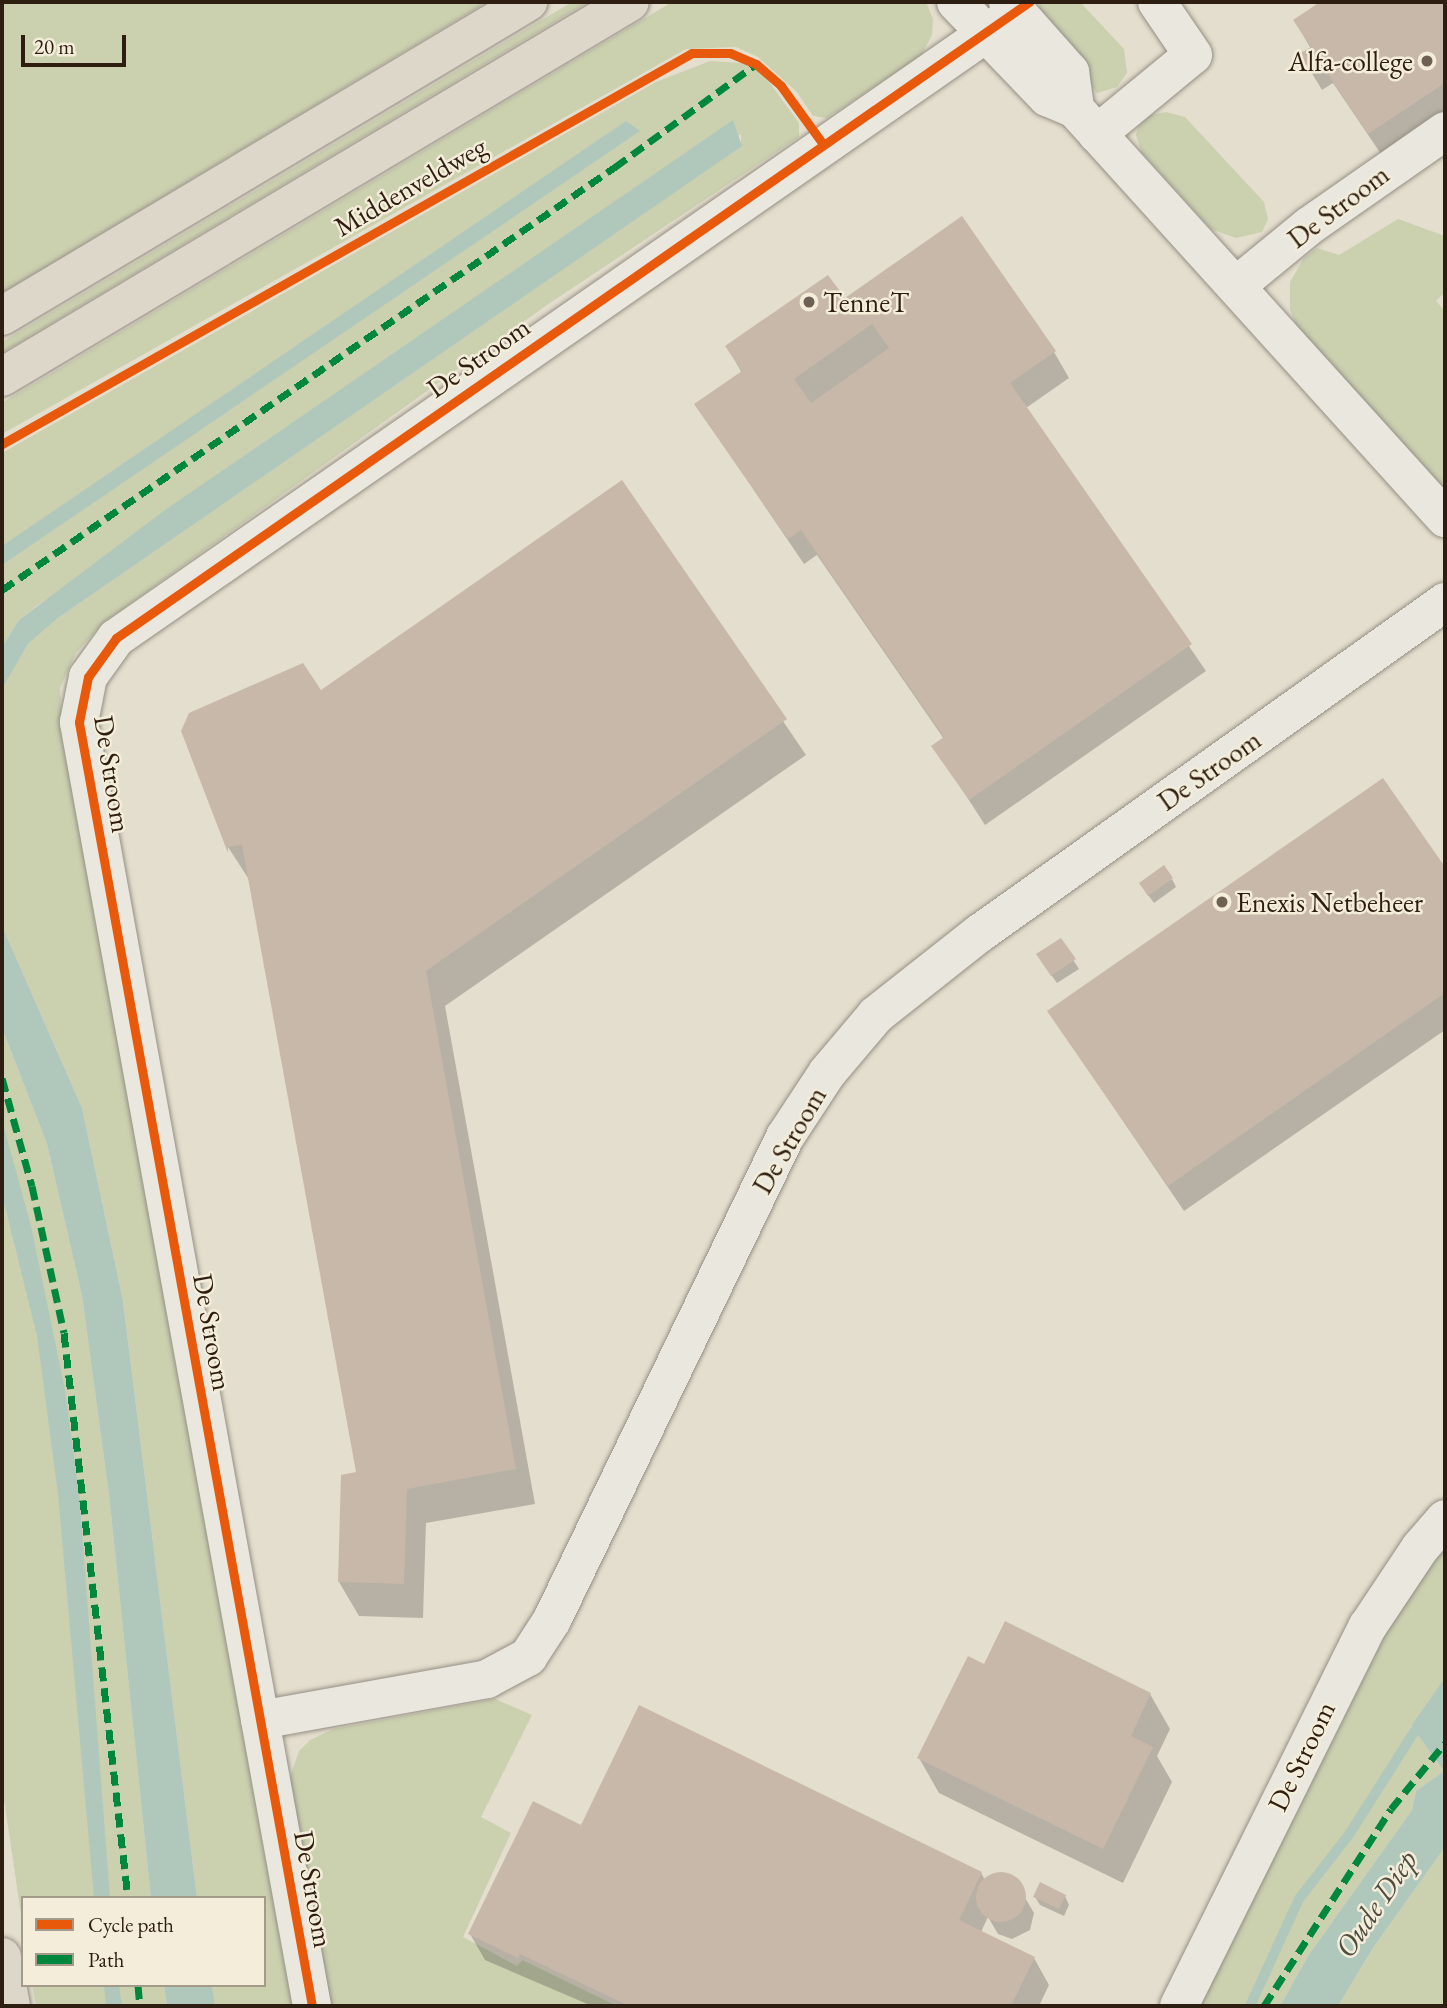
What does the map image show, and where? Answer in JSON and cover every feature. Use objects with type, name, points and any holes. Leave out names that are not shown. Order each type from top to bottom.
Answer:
[{"type":"main road","points":[[2,316],[528,2]]},
{"type":"main road","name":"Middenveldweg","points":[[2,377],[630,2]]},
{"type":"main road","points":[[2,1957],[11,2006]]},
{"type":"street","points":[[956,2],[1004,15],[1070,72],[1086,122],[1445,518]]},
{"type":"street","points":[[1086,122],[1194,55],[1157,2]]},
{"type":"street","name":"De Stroom","points":[[312,2006],[79,722],[88,677],[116,638],[1004,15]]},
{"type":"street","name":"De Stroom","points":[[1236,286],[1309,226],[1445,131]]},
{"type":"street","name":"De Stroom","points":[[260,1720],[487,1679],[528,1657],[552,1620],[785,1138],[827,1073],[876,1015],[980,933],[1445,602]]},
{"type":"street","name":"De Stroom","points":[[1179,2006],[1368,1626],[1413,1557],[1445,1520]]},
{"type":"shaded area","points":[[2,2],[487,2],[2,293]]},
{"type":"shaded area","points":[[572,2],[588,2],[2,353],[2,342]]},
{"type":"shaded area","points":[[672,2],[926,2],[933,19],[932,35],[921,56],[827,118],[813,116],[797,92],[758,57],[736,47],[686,49],[2,434],[2,403]]},
{"type":"shaded area","points":[[1040,2],[1080,2],[1124,49],[1127,73],[1117,87],[1097,93],[1038,18]]},
{"type":"shaded area","points":[[710,61],[756,64],[799,123],[799,137],[547,305],[103,623],[76,653],[60,688],[63,742],[292,2006],[215,2006],[212,1987],[266,1987],[266,1896],[197,1896],[123,1301],[82,1108],[2,926],[2,689],[28,644],[58,618],[741,146],[741,134],[38,605],[19,620],[2,647],[2,453],[656,82]]},
{"type":"shaded area","points":[[1166,112],[1185,117],[1264,202],[1268,219],[1262,232],[1236,238],[1211,229],[1141,152],[1136,135],[1138,127],[1147,116]]},
{"type":"shaded area","points":[[1398,219],[1445,236],[1445,292],[1436,301],[1445,311],[1445,489],[1296,325],[1290,309],[1290,282],[1304,258],[1317,248],[1339,255]]},
{"type":"shaded area","points":[[2,1028],[47,1144],[82,1296],[109,1495],[151,1896],[21,1896],[21,1914],[2,1786]]},
{"type":"shaded area","points":[[1445,1544],[1445,1687],[1411,1726],[1444,1771],[1416,1791],[1412,1810],[1308,1956],[1280,2006],[1198,2006],[1380,1636]]},
{"type":"shaded area","points":[[495,1699],[532,1715],[481,1817],[511,1833],[463,1937],[517,1966],[522,1960],[617,2006],[330,2006],[289,1780],[299,1751],[310,1740],[333,1729]]},
{"type":"shaded area","points":[[1445,1847],[1445,2006],[1338,2006],[1373,1948]]},
{"type":"shaded area","points":[[32,1987],[164,1987],[167,2006],[36,2006]]},
{"type":"water","points":[[733,120],[742,146],[58,618],[28,644],[2,689],[2,647],[19,620],[165,510]]},
{"type":"water","points":[[626,121],[640,131],[2,565],[2,546]]},
{"type":"water","points":[[2,926],[82,1108],[123,1301],[197,1896],[151,1896],[109,1495],[82,1296],[47,1144],[2,1028]]},
{"type":"water","points":[[2,1120],[31,1226],[65,1390],[79,1493],[110,1896],[94,1896],[58,1494],[37,1336],[2,1194]]},
{"type":"water","name":"Oude Diep","points":[[1445,1678],[1445,1847],[1373,1948],[1338,2006],[1280,2006],[1308,1956],[1412,1810],[1416,1791],[1444,1771],[1411,1726]]},
{"type":"water","points":[[104,1987],[119,1987],[122,2006],[106,2006]]},
{"type":"water","points":[[164,1987],[212,1987],[215,2006],[167,2006]]},
{"type":"building","points":[[1320,2],[1445,2],[1445,83],[1368,134],[1317,58],[1306,65],[1299,54],[1311,47],[1293,20]]},
{"type":"building","points":[[962,216],[1056,351],[1010,383],[1192,644],[969,800],[931,746],[944,737],[801,530],[788,539],[694,404],[742,371],[725,346],[828,275],[845,298]],"holes":[[[872,324],[889,348],[811,403],[794,379]]]},
{"type":"building","points":[[622,480],[787,719],[426,971],[516,1469],[407,1489],[404,1584],[338,1582],[341,1475],[356,1472],[242,845],[228,847],[228,853],[181,731],[189,713],[303,663],[321,690]]},
{"type":"building","points":[[1383,778],[1445,867],[1445,993],[1168,1186],[1047,1011]]},
{"type":"building","points":[[1164,865],[1173,878],[1148,896],[1139,883]]},
{"type":"building","points":[[1061,938],[1076,959],[1051,976],[1036,954]]},
{"type":"building","points":[[1005,1621],[1151,1693],[1131,1736],[1153,1747],[1103,1849],[917,1758],[968,1656],[984,1664]]},
{"type":"building","points":[[639,1705],[982,1872],[959,1920],[1035,1957],[1011,2006],[629,2006],[520,1954],[518,1958],[468,1934],[533,1801],[581,1825]]},
{"type":"building","points":[[1001,1872],[1018,1880],[1026,1897],[1018,1914],[1001,1922],[984,1914],[976,1897],[984,1880]]},
{"type":"building","points":[[1040,1882],[1066,1895],[1059,1909],[1033,1897]]},
{"type":"waterway","points":[[1250,2006],[1299,1899],[1350,1833],[1414,1732]]},
{"type":"marked path","points":[[2,590],[615,167],[756,64]]},
{"type":"marked path","points":[[2,1078],[32,1186],[64,1333],[128,1896]]},
{"type":"marked path","points":[[1264,2006],[1391,1809],[1445,1743]]},
{"type":"marked path","points":[[138,1987],[140,2006]]},
{"type":"cycle path","points":[[312,2006],[79,722],[88,677],[116,638],[1029,2]]},
{"type":"cycle path","points":[[2,444],[692,53],[730,53],[756,64],[781,86],[823,144]]},
{"type":"place","name":"Alfa-college","points":[[1427,61]]},
{"type":"place","name":"TenneT","points":[[809,302]]},
{"type":"place","name":"Enexis Netbeheer","points":[[1222,902]]}]
